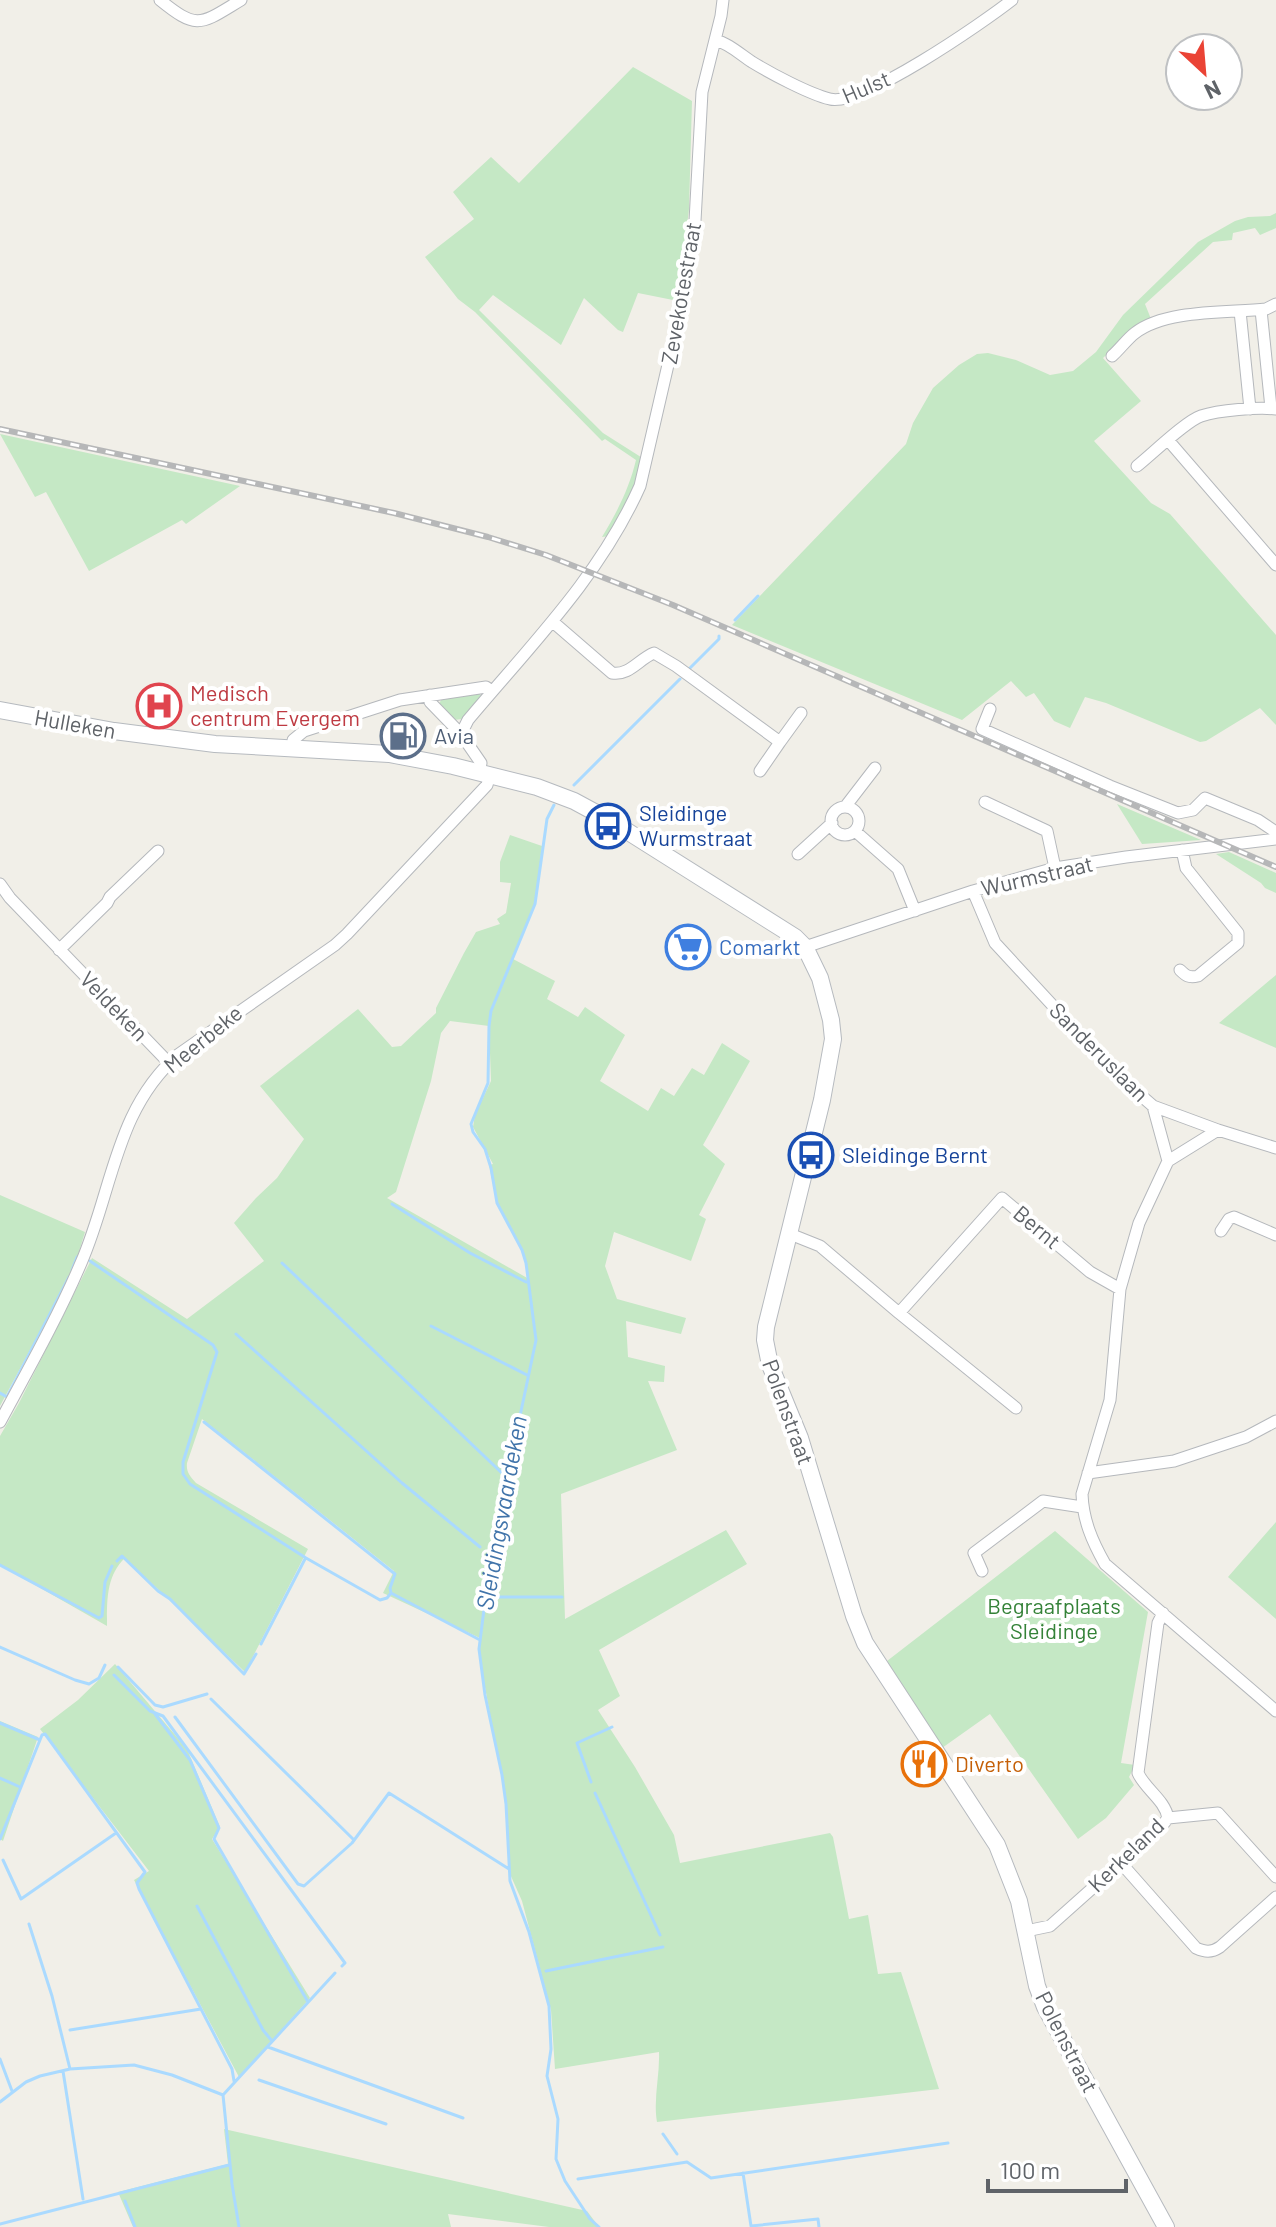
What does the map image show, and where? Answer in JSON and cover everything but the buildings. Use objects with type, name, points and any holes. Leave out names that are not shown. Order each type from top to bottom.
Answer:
[{"type":"main road","name":"Hulleken","points":[[0,710],[171,740],[389,754],[537,787],[564,797]]},
{"type":"main road","name":"Polenstraat","points":[[564,797],[611,821],[784,929],[805,947],[820,978],[833,1039],[822,1100],[766,1327],[766,1354],[800,1438],[865,1643],[992,1837],[1015,1888],[1037,1986],[1045,2007],[1166,2227]]},
{"type":"street","points":[[160,0],[183,18],[199,22],[241,0]]},
{"type":"street","name":"Zevekotestraat","points":[[553,622],[591,571],[628,512],[645,472],[688,278],[695,221],[699,113],[723,0]]},
{"type":"street","name":"Hulst","points":[[715,40],[787,81],[832,100],[850,98],[925,59],[1012,0]]},
{"type":"street","points":[[1112,356],[1135,333],[1169,317],[1261,310],[1276,304]]},
{"type":"street","points":[[1137,466],[1183,426],[1200,416],[1273,408],[1261,310]]},
{"type":"street","points":[[1240,311],[1250,409]]},
{"type":"street","points":[[1168,440],[1276,565]]},
{"type":"street","points":[[461,734],[468,720],[553,622],[612,673],[626,672],[651,654],[660,655],[780,742]]},
{"type":"street","points":[[293,749],[293,740],[304,731],[400,700],[486,687],[492,691]]},
{"type":"street","points":[[430,695],[430,702],[461,734],[481,763],[484,774]]},
{"type":"street","points":[[990,709],[982,729],[1098,781],[1178,813],[1193,810],[1205,798],[1258,820],[1276,832]]},
{"type":"street","points":[[760,771],[801,713]]},
{"type":"street","points":[[845,807],[875,768]]},
{"type":"street","name":"Meerbeke","points":[[0,1422],[83,1260],[128,1121],[139,1103],[169,1063],[341,939],[368,914],[487,785],[484,774]]},
{"type":"street","points":[[985,802],[1047,831],[1055,868]]},
{"type":"street","points":[[845,807],[853,809],[858,815],[859,824],[855,831],[841,834],[832,823],[833,814],[845,807]]},
{"type":"street","points":[[798,854],[832,823]]},
{"type":"street","points":[[855,831],[898,869],[915,911]]},
{"type":"street","name":"Wurmstraat","points":[[805,947],[973,891],[1055,868],[1276,839]]},
{"type":"street","points":[[1180,970],[1191,978],[1198,976],[1238,943],[1238,933],[1186,868],[1182,850]]},
{"type":"street","points":[[59,950],[158,851]]},
{"type":"street","name":"Veldeken","points":[[0,884],[59,950],[169,1063]]},
{"type":"street","name":"Sanderuslaan","points":[[973,891],[995,943],[1115,1073],[1153,1106],[1276,1148]]},
{"type":"street","points":[[1153,1106],[1168,1161]]},
{"type":"street","points":[[1218,1130],[1168,1161],[1139,1223],[1120,1289],[1110,1400],[1082,1494],[1082,1507],[1092,1540],[1105,1564],[1276,1711]]},
{"type":"street","name":"Bernt","points":[[899,1313],[1002,1198],[1090,1272],[1120,1289]]},
{"type":"street","points":[[1221,1231],[1234,1217],[1276,1235]]},
{"type":"street","points":[[790,1234],[820,1246],[1016,1408]]},
{"type":"street","points":[[1088,1473],[1174,1461],[1203,1453],[1246,1437],[1276,1421]]},
{"type":"street","points":[[982,1571],[974,1553],[1043,1501],[1082,1507]]},
{"type":"street","name":"Kerkeland","points":[[1026,1931],[1050,1926],[1168,1818],[1167,1811],[1138,1773],[1158,1623],[1163,1613]]},
{"type":"street","points":[[1168,1818],[1218,1813],[1276,1877]]},
{"type":"street","points":[[1121,1863],[1196,1948],[1204,1951],[1220,1947],[1276,1897]]},
{"type":"green space","points":[[633,67],[692,101],[689,209],[678,301],[638,293],[623,332],[584,298],[561,345],[493,295],[479,310],[603,433],[644,459],[642,473],[609,536],[602,537],[622,500],[636,460],[605,439],[602,441],[475,312],[458,299],[425,257],[474,219],[453,192],[491,157],[519,183]]},
{"type":"green space","points":[[1276,213],[1276,228],[1260,235],[1255,228],[1233,233],[1232,240],[1213,242],[1145,304],[1151,319],[1126,336],[1103,358],[1141,401],[1094,441],[1151,503],[1170,514],[1276,635],[1276,725],[1260,708],[1200,742],[1085,697],[1070,728],[1054,721],[1034,693],[1026,697],[1011,681],[962,720],[732,625],[906,444],[913,423],[933,388],[959,365],[977,354],[988,353],[1016,360],[1050,375],[1073,371],[1096,352],[1123,315],[1198,242],[1235,221]]},
{"type":"green space","points":[[0,434],[240,486],[186,524],[182,520],[89,571],[46,492],[35,497]]},
{"type":"green space","points":[[477,692],[482,696],[462,719],[454,720],[439,704],[442,698]]},
{"type":"green space","points":[[1117,804],[1201,840],[1142,844]]},
{"type":"green space","points":[[510,835],[542,846],[535,904],[513,959],[555,981],[547,999],[578,1017],[585,1007],[625,1035],[600,1081],[648,1111],[661,1088],[674,1096],[692,1068],[704,1075],[722,1043],[750,1061],[703,1145],[725,1164],[699,1215],[706,1219],[691,1261],[614,1232],[605,1266],[617,1299],[686,1318],[681,1334],[626,1321],[628,1357],[665,1366],[664,1382],[648,1381],[677,1450],[561,1494],[565,1619],[726,1530],[747,1564],[599,1650],[620,1696],[598,1710],[674,1835],[680,1863],[830,1833],[849,1919],[868,1915],[878,1974],[901,1972],[939,2089],[657,2122],[659,2052],[555,2069],[551,2010],[522,1901],[510,1874],[504,1790],[480,1660],[480,1638],[383,1593],[394,1571],[202,1419],[187,1463],[196,1483],[308,1549],[245,1672],[125,1558],[111,1581],[107,1626],[0,1565],[0,1436],[92,1258],[187,1319],[264,1261],[234,1223],[277,1178],[304,1139],[260,1086],[358,1009],[392,1047],[401,1046],[436,1013],[476,932],[500,924],[497,919],[506,913],[511,883],[500,882],[500,862]],"holes":[[[450,1021],[489,1026],[491,1081],[475,1115],[473,1127],[493,1164],[489,1165],[496,1199],[525,1257],[529,1279],[387,1198],[396,1192],[431,1081],[441,1033]]]},
{"type":"green space","points":[[1229,852],[1276,873],[1276,893],[1216,854]]},
{"type":"green space","points":[[1276,975],[1276,1048],[1219,1023]]},
{"type":"green space","points":[[0,1195],[85,1232],[74,1268],[0,1406]]},
{"type":"green space","points":[[1276,1522],[1276,1619],[1228,1577]]},
{"type":"green space","name":"Begraafplaats Sleidinge","points":[[1055,1531],[1148,1612],[1121,1763],[1135,1765],[1129,1777],[1134,1785],[1106,1818],[1078,1839],[990,1714],[942,1748],[887,1661]]},
{"type":"green space","points":[[115,1664],[187,1749],[220,1827],[212,1839],[310,1998],[239,2077],[134,1880],[149,1871],[40,1729],[78,1700]]},
{"type":"green space","points":[[0,1721],[38,1737],[3,1841],[0,1839]]},
{"type":"green space","points":[[224,2129],[587,2211],[599,2227],[549,2227],[448,2214],[451,2227],[133,2227],[118,2192],[228,2164]]},
{"type":"waterway","name":"Sleidingsvaardeken","points":[[735,620],[758,596]]},
{"type":"waterway","name":"Sleidingsvaardeken","points":[[690,668],[719,636]]},
{"type":"waterway","name":"Sleidingsvaardeken","points":[[574,785],[680,679]]},
{"type":"waterway","name":"Sleidingsvaardeken","points":[[554,805],[547,819],[535,904],[491,1011],[488,1083],[471,1124],[485,1149],[497,1203],[526,1263],[536,1340],[491,1554],[479,1649],[506,1804],[510,1881],[529,1932],[549,2006],[551,2049],[547,2076],[558,2119],[556,2159],[565,2181],[590,2219],[599,2227]]},
{"type":"waterway","points":[[392,1204],[470,1253],[526,1282]]},
{"type":"waterway","points":[[72,1270],[77,1257]]},
{"type":"waterway","points":[[90,1261],[213,1345],[217,1352],[183,1462],[183,1474],[190,1484],[306,1558],[380,1600],[391,1593],[480,1640]]},
{"type":"waterway","points":[[282,1263],[505,1476]]},
{"type":"waterway","points":[[0,1393],[7,1397],[69,1277]]},
{"type":"waterway","points":[[431,1326],[527,1375]]},
{"type":"waterway","points":[[236,1334],[402,1483],[480,1547]]},
{"type":"waterway","points":[[204,1422],[395,1574],[391,1593]]},
{"type":"waterway","points":[[117,1561],[122,1556],[170,1599],[244,1674],[256,1654]]},
{"type":"waterway","points":[[261,1644],[305,1559]]},
{"type":"waterway","points":[[0,1565],[99,1618],[102,1616],[105,1582],[112,1566]]},
{"type":"waterway","points":[[486,1597],[562,1597]]},
{"type":"waterway","points":[[0,1647],[89,1684],[99,1678],[105,1665]]},
{"type":"waterway","points":[[118,1667],[155,1705],[163,1707],[207,1694]]},
{"type":"waterway","points":[[114,1675],[150,1711],[163,1716],[345,1963],[342,1966]]},
{"type":"waterway","points":[[211,1699],[353,1839]]},
{"type":"waterway","points":[[155,1714],[190,1760],[219,1828],[214,1839],[308,2002]]},
{"type":"waterway","points":[[175,1717],[298,1884],[304,1886],[352,1843],[389,1793],[509,1869]]},
{"type":"waterway","points":[[0,1723],[40,1740]]},
{"type":"waterway","points":[[591,1782],[577,1743],[612,1727]]},
{"type":"waterway","points":[[0,1839],[45,1734],[145,1872],[137,1883],[139,1889],[232,2069],[234,2081]]},
{"type":"waterway","points":[[0,1778],[20,1787]]},
{"type":"waterway","points":[[595,1793],[660,1935]]},
{"type":"waterway","points":[[3,1860],[21,1899],[116,1833]]},
{"type":"waterway","points":[[197,1906],[263,2030],[272,2041]]},
{"type":"waterway","points":[[29,1924],[52,1996],[70,2069],[134,2065],[172,2075],[223,2095]]},
{"type":"waterway","points":[[546,1971],[663,1947]]},
{"type":"waterway","points":[[239,2227],[223,2095],[335,1973]]},
{"type":"waterway","points":[[70,2030],[201,2009]]},
{"type":"waterway","points":[[268,2047],[463,2118]]},
{"type":"waterway","points":[[0,2059],[12,2091]]},
{"type":"waterway","points":[[0,2102],[26,2082],[70,2069]]},
{"type":"waterway","points":[[63,2071],[83,2199]]},
{"type":"waterway","points":[[259,2080],[386,2124]]},
{"type":"waterway","points":[[663,2134],[677,2154]]},
{"type":"waterway","points":[[578,2179],[687,2162],[711,2178],[948,2143]]},
{"type":"waterway","points":[[0,2224],[229,2165]]},
{"type":"waterway","points":[[743,2173],[751,2226],[818,2219],[819,2227]]},
{"type":"waterway","points":[[125,2201],[135,2227]]},
{"type":"railway","points":[[0,429],[394,513],[546,555],[673,605],[1276,867]]},
{"type":"place","name":"Medisch centrum Evergem","points":[[159,706]]},
{"type":"place","name":"Avia","points":[[403,736]]},
{"type":"place","name":"Sleidinge Wurmstraat","points":[[608,826]]},
{"type":"place","name":"Comarkt","points":[[688,947]]},
{"type":"place","name":"Sleidinge Bernt","points":[[811,1155]]},
{"type":"place","name":"Diverto","points":[[924,1764]]}]
